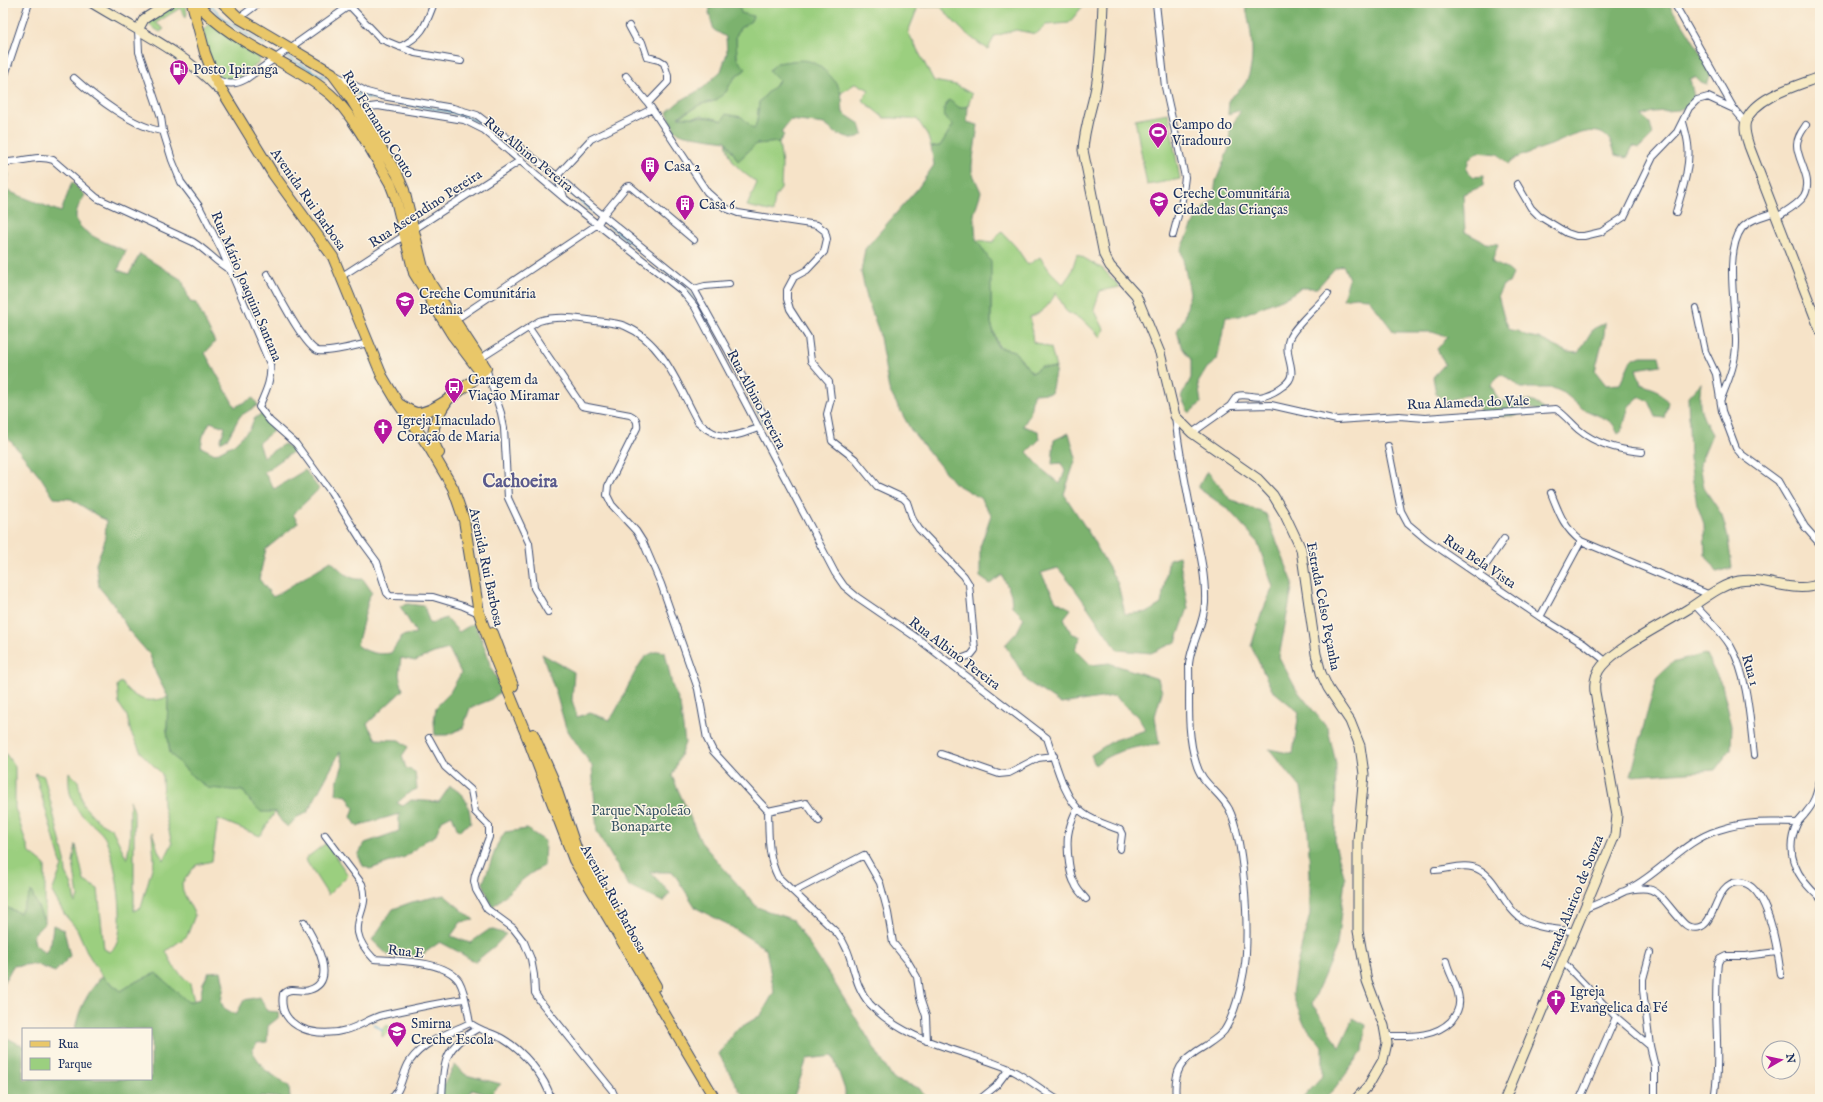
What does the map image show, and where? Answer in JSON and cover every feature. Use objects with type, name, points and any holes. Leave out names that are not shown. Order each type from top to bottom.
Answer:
[{"type":"main road","name":"Avenida Rui Barbosa","points":[[92,3],[177,53],[206,76],[227,99]]},
{"type":"main road","points":[[138,30],[144,19],[169,3]]},
{"type":"main road","name":"Rua Fernando Couto","points":[[223,3],[239,18],[332,73],[397,174],[404,190],[414,273],[483,371]]},
{"type":"main road","points":[[1103,3],[1100,58],[1093,99],[1084,136],[1083,150],[1086,168],[1104,255],[1110,266],[1136,295],[1160,353],[1175,416]]},
{"type":"main road","name":"Avenida Rui Barbosa","points":[[196,4],[200,35],[213,74],[273,174],[326,246],[342,276],[382,376],[398,403],[429,447],[453,488],[464,520],[479,613],[496,661],[528,739],[574,860],[715,1099]]},
{"type":"main road","name":"Rua Fernando Couto","points":[[196,4],[216,21],[315,83],[331,95],[343,107],[390,183],[423,268],[431,284],[455,320],[476,361]]},
{"type":"main road","points":[[200,35],[204,25],[216,21]]},
{"type":"main road","points":[[263,32],[270,43],[275,58]]},
{"type":"main road","points":[[1820,76],[1773,95],[1751,113],[1746,122],[1749,146],[1820,330]]},
{"type":"main road","points":[[398,403],[414,412],[419,413],[447,400],[483,371]]},
{"type":"main road","name":"Avenida Rui Barbosa","points":[[447,400],[437,415],[433,429],[434,447],[459,487],[470,519],[483,605],[490,628],[514,689],[553,779],[576,848],[722,1099]]},
{"type":"main road","name":"Estrada Celso Peçanha","points":[[1175,416],[1192,432],[1239,464],[1264,484],[1285,515],[1301,549],[1316,654],[1321,673],[1328,688],[1350,721],[1362,756],[1364,774],[1358,840],[1358,931],[1367,980],[1387,1036],[1383,1060],[1368,1086],[1356,1099]]},
{"type":"main road","name":"Estrada Alarico de Souza","points":[[1505,1099],[1576,932],[1615,835],[1617,815],[1594,684],[1596,675],[1607,662],[1643,636],[1728,584],[1748,580],[1800,587],[1820,584]]},
{"type":"street","points":[[3,81],[29,3]]},
{"type":"street","points":[[239,18],[259,3]]},
{"type":"street","points":[[400,47],[413,40],[421,32],[434,3]]},
{"type":"street","points":[[1156,3],[1165,87],[1185,176],[1182,200],[1173,236]]},
{"type":"street","points":[[1674,3],[1734,109],[1746,122]]},
{"type":"street","points":[[213,74],[224,83],[239,83],[291,48],[348,5],[381,39],[415,53],[461,61]]},
{"type":"street","points":[[629,26],[636,39],[642,42],[646,57],[662,61],[668,76],[666,86],[648,103]]},
{"type":"street","name":"Rua Mário Joaquim Santana","points":[[138,30],[139,52],[161,117],[163,131],[172,160],[181,182],[199,206],[230,270],[270,364],[270,381],[259,407],[270,421],[296,444],[331,492],[363,543],[377,562],[387,593],[394,597],[433,597],[463,606],[479,613]]},
{"type":"street","name":"Rua Albino Pereira","points":[[332,73],[367,92],[453,108],[477,115],[558,179],[600,220],[689,298],[818,541],[844,586],[856,597],[950,663],[1047,738],[1066,790],[1077,809]]},
{"type":"street","points":[[626,76],[648,103],[707,192],[716,202],[725,208],[738,213],[817,225],[825,231],[827,239],[824,252],[807,270],[794,277],[790,282],[787,290],[790,309],[808,337],[810,361],[829,382],[831,398],[827,414],[832,441],[856,460],[877,486],[903,498],[913,520],[964,576],[969,584],[975,650],[971,655],[950,663]]},
{"type":"street","points":[[74,78],[96,98],[124,115],[147,126],[163,131]]},
{"type":"street","points":[[1517,184],[1531,208],[1539,216],[1567,233],[1576,236],[1601,232],[1624,217],[1653,158],[1677,132],[1692,105],[1703,97],[1713,99],[1734,109]]},
{"type":"street","name":"Rua Albino Pereira","points":[[360,115],[370,107],[378,106],[464,120],[484,130],[564,198],[600,220],[694,289],[766,419]]},
{"type":"street","points":[[564,198],[558,179],[580,148],[606,130],[652,109]]},
{"type":"street","points":[[1676,212],[1683,187],[1688,158],[1688,144],[1683,122]]},
{"type":"street","points":[[1720,402],[1735,360],[1736,344],[1733,296],[1733,258],[1737,240],[1742,229],[1748,223],[1776,215],[1798,201],[1803,196],[1807,182],[1797,145],[1799,136],[1806,125]]},
{"type":"street","points":[[3,162],[46,157],[53,160],[97,198],[193,242],[206,250],[218,264],[230,270]]},
{"type":"street","name":"Rua Ascendino Pereira","points":[[342,276],[521,160]]},
{"type":"street","points":[[455,320],[600,220],[626,187],[630,186],[694,240]]},
{"type":"street","points":[[267,274],[282,304],[311,346],[318,351],[341,350],[368,343]]},
{"type":"street","points":[[694,289],[705,286],[729,284]]},
{"type":"street","points":[[1192,432],[1230,406],[1237,396],[1247,394],[1263,396],[1279,389],[1291,381],[1292,375],[1288,351],[1289,339],[1328,294]]},
{"type":"street","points":[[1696,308],[1705,351],[1716,374],[1722,411],[1736,448],[1741,454],[1778,481],[1805,527],[1820,544]]},
{"type":"street","points":[[476,361],[540,321],[551,318],[608,322],[625,326],[642,336],[656,348],[666,362],[698,422],[705,428],[715,434],[732,437],[758,428]]},
{"type":"street","points":[[529,328],[582,406],[630,415],[635,417],[638,423],[637,428],[608,486],[607,495],[612,505],[636,531],[643,542],[661,584],[698,689],[707,739],[713,751],[768,811],[769,852],[772,866],[778,876],[795,891],[844,942],[850,954],[854,976],[858,986],[869,1003],[883,1016],[907,1032],[927,1041],[1008,1069],[1056,1099]]},
{"type":"street","points":[[483,371],[490,379],[502,413],[508,498],[529,543],[534,588],[548,612]]},
{"type":"street","name":"Rua Alameda do Vale","points":[[1230,406],[1270,405],[1337,420],[1382,417],[1425,418],[1556,409],[1594,440],[1610,447],[1642,452]]},
{"type":"street","points":[[1175,416],[1180,458],[1200,550],[1205,592],[1204,613],[1201,627],[1191,651],[1189,664],[1191,744],[1199,772],[1203,779],[1225,803],[1235,828],[1244,892],[1246,952],[1240,986],[1228,1024],[1217,1037],[1185,1059],[1178,1068],[1175,1082],[1176,1099]]},
{"type":"street","name":"Rua Bela Vista","points":[[1388,446],[1401,511],[1404,520],[1413,530],[1584,644],[1607,662]]},
{"type":"street","points":[[1551,494],[1570,532],[1581,541],[1710,595]]},
{"type":"street","points":[[1480,575],[1504,539]]},
{"type":"street","points":[[1540,616],[1581,541]]},
{"type":"street","name":"Rua 1","points":[[1694,605],[1722,634],[1738,662],[1746,694],[1754,755]]},
{"type":"street","points":[[429,738],[445,767],[471,790],[475,812],[489,826],[489,837],[475,874],[474,882],[476,890],[487,909],[513,928],[524,942],[531,959],[535,993],[598,1071],[612,1090],[616,1099]]},
{"type":"street","points":[[941,754],[999,774],[1008,773],[1038,758],[1054,756]]},
{"type":"street","points":[[1820,780],[1815,798],[1806,814],[1798,823],[1792,844],[1792,857],[1795,868],[1802,880],[1820,898]]},
{"type":"street","points":[[768,811],[806,803],[819,821]]},
{"type":"street","points":[[1086,899],[1075,886],[1067,850],[1067,836],[1070,824],[1077,809],[1084,814],[1120,830],[1122,834],[1120,849]]},
{"type":"street","points":[[1585,909],[1644,880],[1685,847],[1703,836],[1746,823],[1798,823]]},
{"type":"street","name":"Rua E","points":[[325,835],[362,884],[365,892],[357,923],[358,937],[363,948],[374,959],[422,963],[449,972],[458,980],[464,991],[464,999],[470,1023]]},
{"type":"street","points":[[795,891],[864,855],[880,883],[888,913],[893,943],[907,960],[917,977],[920,998],[926,1016],[927,1041]]},
{"type":"street","points":[[1435,870],[1460,866],[1480,870],[1488,876],[1515,912],[1524,920],[1544,927],[1576,932]]},
{"type":"street","points":[[1621,892],[1639,887],[1647,887],[1657,892],[1687,926],[1696,928],[1704,925],[1709,920],[1723,890],[1727,886],[1740,882],[1746,884],[1763,902],[1770,918],[1781,975]]},
{"type":"street","points":[[304,922],[320,951],[324,967],[322,976],[314,988],[309,990],[290,990],[283,994],[282,1000],[284,1013],[297,1027],[323,1034],[345,1031],[382,1015],[464,999]]},
{"type":"street","points":[[1714,1099],[1717,1063],[1715,998],[1718,963],[1720,959],[1726,956],[1745,956],[1777,952]]},
{"type":"street","points":[[1650,953],[1643,979],[1643,990],[1650,1046],[1656,1075],[1655,1099]]},
{"type":"street","points":[[1387,1036],[1425,1035],[1438,1031],[1455,1017],[1460,999],[1446,961]]},
{"type":"street","points":[[1563,962],[1616,1017],[1650,1046]]},
{"type":"street","points":[[1580,1099],[1616,1017]]},
{"type":"street","points":[[390,1099],[398,1089],[410,1060],[426,1045],[470,1023],[477,1029],[502,1038],[515,1047],[528,1060],[547,1086],[551,1099]]},
{"type":"street","points":[[442,1099],[444,1063],[448,1052],[462,1037],[477,1029]]},
{"type":"street","points":[[980,1099],[996,1086],[1008,1069]]},
{"type":"green space","points":[[177,3],[185,3],[187,13],[186,17],[180,8],[156,23],[164,29],[160,32],[149,25],[151,20]]},
{"type":"green space","points":[[711,3],[738,3],[741,13],[753,16],[751,21],[740,28],[736,36],[737,59],[746,69],[733,79],[726,92],[715,101],[701,104],[678,117],[706,117],[722,121],[726,114],[742,117],[754,129],[757,121],[759,102],[779,81],[769,71],[777,63],[804,60],[816,64],[834,80],[840,89],[843,113],[860,124],[863,134],[855,139],[837,134],[824,124],[790,120],[781,132],[784,135],[779,142],[756,144],[738,161],[726,141],[685,135],[675,131],[667,112],[680,101],[703,88],[721,71],[727,53],[726,37],[714,30],[709,13]]},
{"type":"green space","points":[[738,3],[1092,3],[1082,7],[1069,23],[1046,25],[1036,34],[1016,30],[995,36],[988,49],[963,30],[941,7],[918,7],[908,32],[934,81],[956,85],[972,94],[968,106],[960,108],[953,125],[940,146],[931,147],[927,134],[917,119],[884,118],[862,100],[869,90],[856,83],[841,93],[823,70],[806,61],[778,63],[769,70],[779,81],[759,102],[757,121],[754,130],[702,116],[678,118],[701,104],[715,101],[726,92],[733,79],[745,70],[737,59],[736,36],[740,28],[751,21],[741,13]]},
{"type":"green space","points":[[1244,3],[1669,3],[1693,40],[1711,73],[1707,85],[1701,83],[1695,77],[1690,79],[1694,97],[1687,107],[1678,110],[1653,112],[1642,116],[1650,123],[1653,135],[1640,148],[1633,146],[1627,158],[1615,155],[1611,143],[1605,136],[1598,132],[1580,133],[1525,154],[1508,164],[1498,154],[1478,152],[1469,159],[1466,170],[1474,177],[1484,176],[1483,186],[1463,194],[1465,232],[1486,243],[1498,244],[1492,262],[1506,268],[1513,274],[1509,283],[1503,285],[1498,295],[1504,318],[1510,330],[1518,331],[1527,336],[1538,338],[1567,352],[1578,353],[1593,329],[1605,323],[1604,335],[1595,371],[1606,385],[1620,384],[1631,360],[1641,356],[1659,356],[1661,365],[1636,369],[1641,384],[1657,390],[1668,402],[1664,418],[1656,417],[1649,401],[1639,397],[1629,406],[1622,431],[1618,434],[1613,424],[1606,419],[1583,409],[1564,393],[1553,388],[1521,388],[1512,380],[1500,374],[1491,385],[1499,401],[1531,401],[1542,408],[1547,414],[1527,407],[1516,416],[1480,415],[1479,404],[1467,394],[1446,402],[1436,394],[1433,377],[1445,364],[1437,349],[1448,337],[1432,332],[1394,332],[1368,298],[1355,297],[1343,299],[1349,279],[1343,265],[1335,268],[1317,288],[1300,288],[1291,295],[1240,316],[1226,317],[1217,360],[1207,368],[1198,383],[1201,403],[1189,413],[1181,397],[1191,378],[1191,360],[1181,346],[1177,331],[1185,317],[1190,293],[1181,250],[1197,216],[1213,199],[1216,181],[1229,148],[1230,129],[1241,110],[1228,114],[1229,99],[1246,82],[1251,64],[1251,32]]},
{"type":"green space","points":[[209,24],[212,24],[260,56],[259,63],[235,79],[227,80],[221,77],[212,63],[203,30]]},
{"type":"green space","points":[[949,100],[960,108],[968,106],[967,122],[978,125],[972,165],[972,172],[981,192],[974,214],[976,239],[991,262],[991,323],[998,347],[1014,351],[1032,373],[1040,367],[1056,368],[1051,393],[1033,394],[1030,414],[1023,426],[1038,431],[1039,440],[1027,452],[1044,471],[1060,484],[1065,471],[1061,463],[1052,464],[1054,440],[1069,433],[1076,458],[1064,494],[1089,533],[1118,584],[1125,614],[1148,612],[1161,604],[1169,559],[1179,556],[1188,608],[1176,642],[1151,653],[1118,650],[1058,568],[1041,573],[1056,601],[1071,609],[1064,618],[1071,633],[1081,637],[1075,649],[1091,665],[1109,663],[1158,679],[1162,692],[1155,716],[1159,744],[1125,750],[1102,760],[1095,765],[1091,755],[1114,740],[1146,730],[1137,716],[1114,696],[1061,704],[1028,682],[1005,645],[1017,632],[1024,618],[1012,606],[1011,594],[1002,575],[990,584],[980,577],[980,547],[991,515],[980,498],[954,483],[911,430],[889,390],[879,332],[867,298],[861,272],[865,249],[918,188],[934,165],[931,147],[940,146],[953,125],[945,118],[944,108]]},
{"type":"green space","name":"Campo do Viradouro","points":[[1168,113],[1180,179],[1147,185],[1135,119]]},
{"type":"green space","points":[[726,141],[738,161],[756,144],[779,142],[782,165],[781,189],[775,197],[773,212],[747,206],[757,183],[745,174],[733,161]]},
{"type":"green space","points":[[3,171],[9,174],[5,190],[61,212],[72,182],[85,195],[76,213],[77,221],[81,227],[95,238],[126,251],[118,270],[129,274],[140,254],[182,280],[190,302],[196,303],[215,342],[205,353],[235,407],[253,398],[258,405],[240,416],[228,438],[220,442],[225,427],[210,422],[203,436],[201,447],[215,454],[234,444],[250,429],[254,419],[262,413],[273,431],[258,443],[263,457],[284,444],[294,451],[264,472],[274,489],[305,470],[319,489],[293,514],[298,523],[266,549],[259,579],[273,597],[331,561],[341,571],[349,576],[363,579],[372,592],[367,601],[357,645],[369,652],[382,654],[391,653],[402,636],[416,633],[400,606],[408,604],[424,606],[430,624],[446,618],[459,632],[474,623],[485,648],[491,668],[503,690],[490,700],[470,708],[463,728],[447,735],[435,735],[434,721],[436,707],[449,694],[461,673],[449,649],[434,653],[415,661],[401,658],[399,675],[403,690],[367,724],[376,739],[399,740],[408,747],[402,756],[406,768],[415,772],[417,789],[410,792],[397,803],[403,806],[411,800],[439,802],[450,786],[464,797],[468,806],[471,823],[458,831],[452,815],[442,820],[435,836],[425,841],[405,857],[370,869],[363,866],[358,855],[365,843],[399,831],[399,814],[357,826],[351,817],[354,808],[347,796],[336,794],[337,783],[343,764],[340,752],[307,813],[297,817],[288,827],[282,822],[275,812],[261,812],[243,791],[208,788],[193,777],[170,753],[167,730],[168,697],[156,674],[150,655],[129,631],[114,605],[99,587],[96,564],[105,540],[106,521],[71,499],[54,498],[40,476],[3,432]]},
{"type":"green space","points":[[1001,231],[1016,247],[1028,265],[1040,257],[1050,271],[1063,284],[1071,273],[1077,254],[1103,269],[1120,287],[1100,291],[1094,309],[1104,329],[1101,337],[1084,321],[1067,312],[1056,293],[1046,308],[1030,317],[1033,342],[1051,348],[1056,368],[1040,367],[1032,373],[1014,351],[999,347],[991,323],[991,293],[976,240],[993,242]]},
{"type":"green space","points":[[1701,383],[1700,404],[1702,415],[1712,434],[1700,463],[1704,488],[1722,515],[1728,538],[1732,568],[1717,572],[1705,554],[1704,524],[1697,504],[1690,458],[1688,397]]},
{"type":"green space","points":[[1207,471],[1230,499],[1266,514],[1293,583],[1279,657],[1296,689],[1328,729],[1336,763],[1335,844],[1345,879],[1337,945],[1312,1004],[1327,1025],[1339,1048],[1353,1018],[1366,1025],[1363,1051],[1334,1090],[1324,1099],[1301,1099],[1323,1075],[1323,1047],[1304,1024],[1292,994],[1296,968],[1310,914],[1308,831],[1301,788],[1269,749],[1293,754],[1299,712],[1272,690],[1251,646],[1261,615],[1273,587],[1257,541],[1228,509],[1198,488]]},
{"type":"green space","name":"Parque Napoleão Bonaparte","points":[[658,651],[665,652],[672,685],[680,704],[685,743],[672,776],[701,842],[757,907],[793,920],[832,979],[893,1079],[919,1088],[927,1099],[845,1099],[845,1090],[833,1056],[807,1059],[793,1099],[747,1099],[739,1090],[719,1054],[736,1030],[761,1015],[774,992],[766,949],[727,924],[696,908],[673,872],[650,872],[670,893],[663,902],[629,886],[597,832],[592,766],[566,728],[555,690],[542,654],[574,672],[572,700],[577,717],[590,713],[610,720],[642,661],[651,653]]},
{"type":"green space","points":[[1705,654],[1722,685],[1732,726],[1731,749],[1715,770],[1631,776],[1658,676],[1672,663]]},
{"type":"green space","points":[[121,682],[131,693],[142,699],[154,700],[168,697],[167,730],[170,753],[193,777],[229,789],[243,791],[251,802],[275,812],[260,836],[218,819],[212,861],[196,865],[182,883],[183,892],[195,915],[187,936],[166,951],[173,966],[190,984],[194,1001],[188,1003],[173,990],[137,981],[121,991],[102,976],[88,954],[77,929],[65,915],[52,892],[62,866],[35,773],[44,776],[65,860],[66,873],[72,885],[75,903],[78,897],[73,862],[76,845],[84,881],[98,889],[104,949],[110,952],[116,946],[119,935],[119,894],[114,864],[105,838],[85,818],[72,801],[69,784],[69,772],[78,781],[83,805],[98,821],[112,829],[127,859],[130,838],[130,800],[134,811],[134,911],[141,907],[154,861],[152,832],[159,853],[164,860],[172,844],[163,805],[162,774],[142,754],[131,733],[127,716],[119,704],[117,685]]},
{"type":"green space","points":[[3,750],[15,767],[15,808],[29,852],[45,865],[45,923],[31,892],[20,913],[3,906]]},
{"type":"green space","points":[[527,829],[545,841],[544,866],[523,879],[492,907],[483,883],[497,845],[505,832]]},
{"type":"green space","points":[[326,843],[348,875],[328,895],[305,859]]},
{"type":"green space","points":[[31,891],[45,923],[33,935],[35,944],[45,953],[51,943],[53,925],[64,930],[70,956],[55,972],[35,964],[13,966],[3,984],[3,906],[20,913]]},
{"type":"green space","points":[[444,895],[474,920],[461,922],[451,936],[470,943],[490,929],[506,934],[496,945],[475,962],[440,942],[420,956],[390,957],[372,940],[393,909],[412,902]]},
{"type":"green space","points":[[221,971],[224,985],[221,1002],[224,1008],[236,1015],[244,1000],[260,997],[267,1011],[279,1012],[278,1018],[268,1026],[267,1042],[257,1043],[252,1051],[264,1069],[289,1086],[290,1099],[260,1096],[259,1099],[186,1099],[183,1095],[169,1099],[3,1099],[3,1036],[22,1046],[22,1080],[152,1080],[152,1028],[75,1028],[79,1014],[88,995],[102,976],[121,991],[137,981],[156,973],[188,1002],[200,999],[203,983],[209,972]]},
{"type":"green space","points":[[387,1025],[392,1029],[382,1037],[382,1030]]},
{"type":"green space","points":[[455,1065],[466,1075],[501,1084],[490,1095],[472,1090],[467,1099],[430,1099],[440,1091]]},
{"type":"waterway","points":[[210,3],[228,22],[265,45]]},
{"type":"waterway","points":[[287,57],[326,78]]},
{"type":"waterway","points":[[309,70],[318,79]]},
{"type":"waterway","points":[[356,94],[388,102],[457,114],[486,126]]},
{"type":"waterway","points":[[491,130],[557,182]]},
{"type":"waterway","points":[[563,187],[688,290],[699,304]]},
{"type":"waterway","points":[[731,362],[765,424]]},
{"type":"waterway","points":[[374,1024],[382,1030]]},
{"type":"place","name":"Posto Ipiranga","points":[[179,86]]},
{"type":"place","name":"Campo do Viradouro","points":[[1158,149]]},
{"type":"place","name":"Casa 2","points":[[650,183]]},
{"type":"place","name":"Creche Comunitária Cidade das Crianças","points":[[1159,218]]},
{"type":"place","name":"Casa 6","points":[[685,221]]},
{"type":"place","name":"Creche Comunitária Betânia","points":[[405,318]]},
{"type":"place","name":"Garagem da Viação Miramar","points":[[454,404]]},
{"type":"place","name":"Igreja Imaculado Coração de Maria","points":[[383,445]]},
{"type":"place","name":"Igreja Evangelica da Fé","points":[[1556,1016]]},
{"type":"place","name":"Smirna Creche Escola","points":[[397,1048]]},
{"type":"district","name":"Cachoeira","points":[[520,481]]}]
